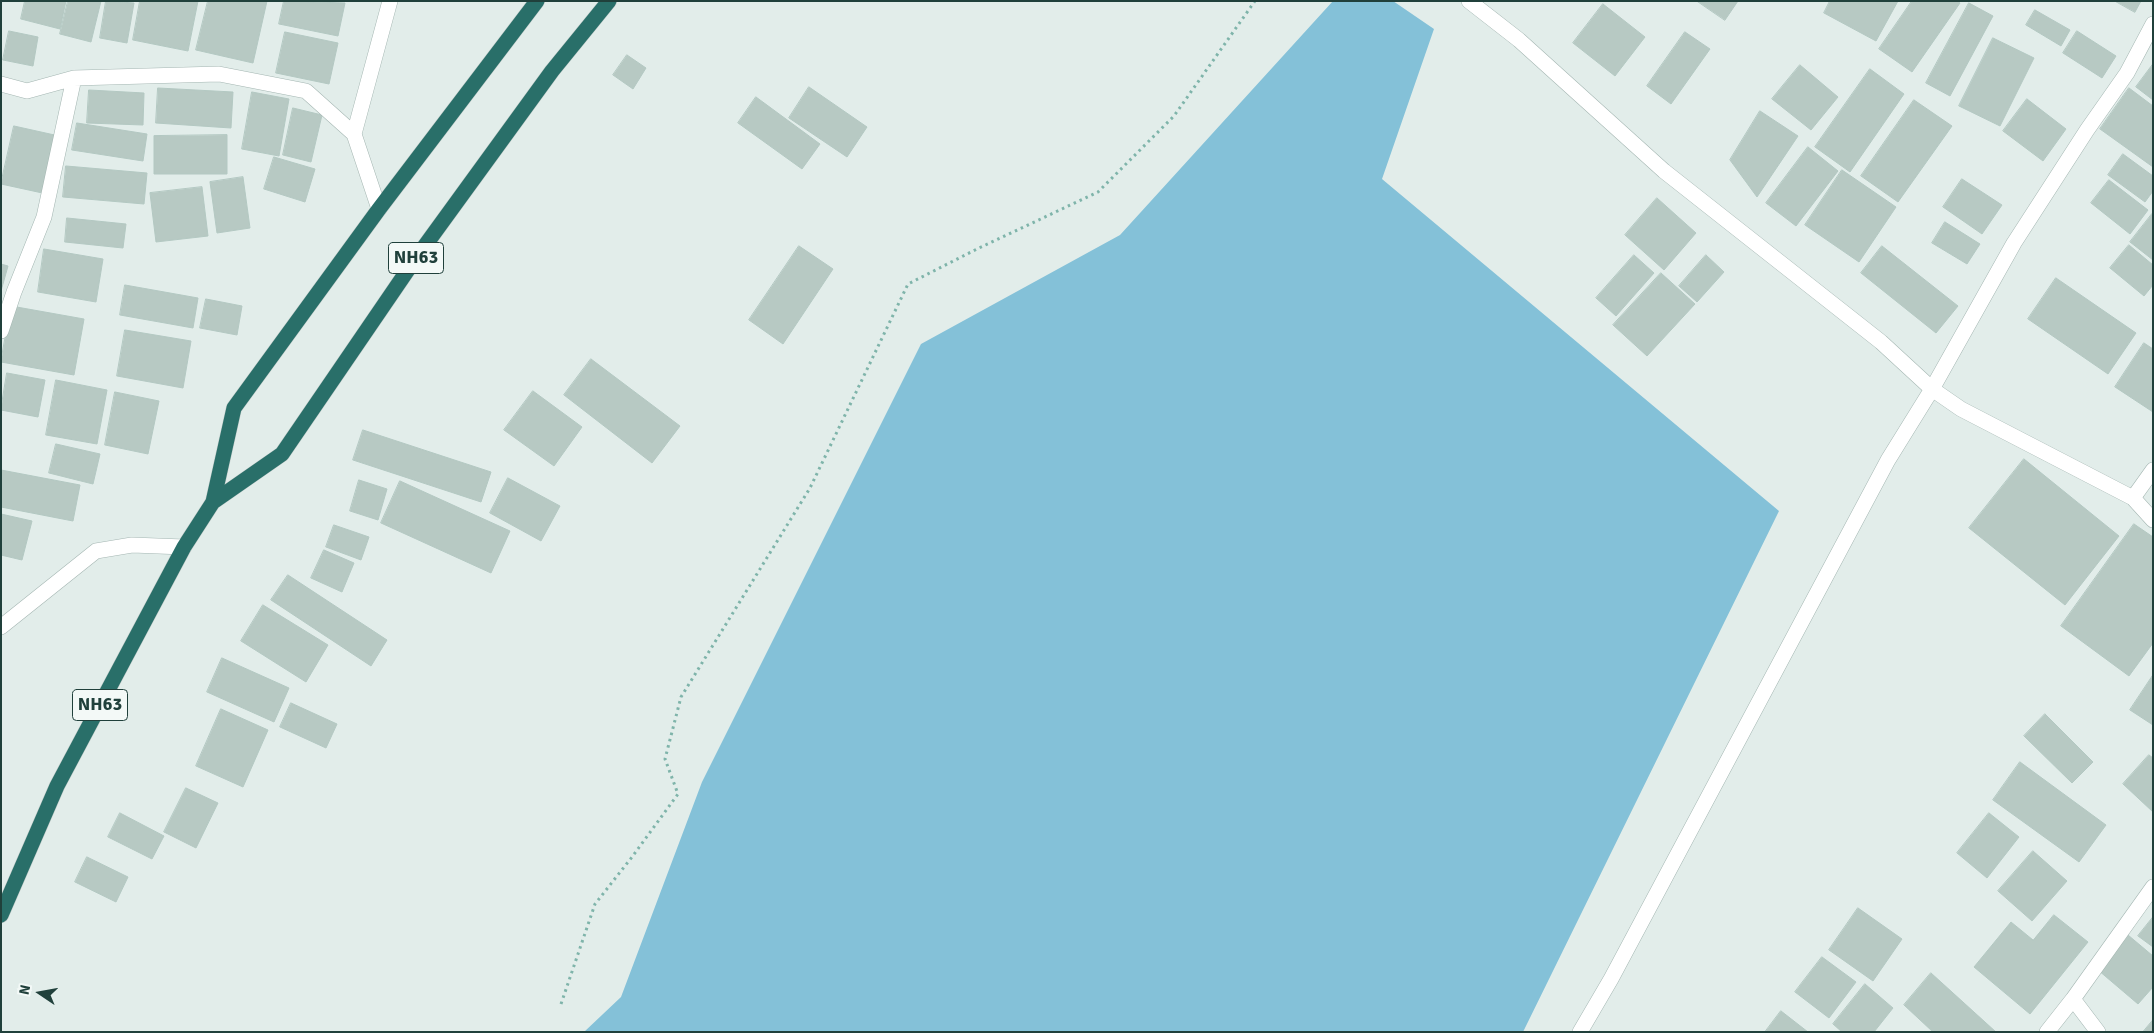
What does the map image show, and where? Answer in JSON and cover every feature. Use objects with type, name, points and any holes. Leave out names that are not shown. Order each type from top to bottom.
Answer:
[{"type":"highway","name":"NH63","points":[[1,915],[57,786],[184,547],[213,502],[234,408],[379,209],[537,1]]},
{"type":"highway","name":"NH63","points":[[213,502],[282,454],[416,258],[552,71],[609,1]]},
{"type":"street","points":[[354,134],[390,1]]},
{"type":"street","points":[[1469,1],[1519,40],[1664,171],[1881,342],[1932,389],[1969,413],[2133,498],[2153,520]]},
{"type":"street","points":[[1580,1032],[1611,979],[1888,460],[1932,389],[2014,243],[2086,130],[2127,72],[2153,24]]},
{"type":"street","points":[[1,84],[27,91],[74,78],[219,74],[306,91],[354,134],[379,209]]},
{"type":"street","points":[[1,330],[44,217],[74,78]]},
{"type":"street","points":[[2133,498],[2153,470]]},
{"type":"street","points":[[1,627],[96,551],[132,545],[184,547]]},
{"type":"street","points":[[2047,1032],[2073,999],[2153,887]]},
{"type":"street","points":[[2073,999],[2098,1032]]},
{"type":"path","points":[[561,1004],[595,904],[678,794],[665,759],[681,697],[810,488],[908,284],[1098,192],[1174,116],[1255,1]]},
{"type":"water","points":[[1333,1],[1393,1],[1434,29],[1382,179],[1779,511],[1523,1032],[584,1032],[621,997],[702,782],[921,344],[1120,235]]},
{"type":"building","points":[[25,1],[66,1],[60,29],[21,19]]},
{"type":"building","points":[[68,1],[101,1],[91,42],[60,34]]},
{"type":"building","points":[[106,1],[134,3],[127,43],[100,38]]},
{"type":"building","points":[[140,1],[198,1],[188,51],[133,40]]},
{"type":"building","points":[[208,1],[267,1],[253,63],[196,50]]},
{"type":"building","points":[[284,1],[345,3],[338,36],[279,24]]},
{"type":"building","points":[[1697,1],[1738,1],[1725,20]]},
{"type":"building","points":[[1830,1],[1898,1],[1876,41],[1824,13]]},
{"type":"building","points":[[1912,1],[1957,1],[1960,3],[1912,72],[1879,49]]},
{"type":"building","points":[[2115,1],[2141,1],[2135,12]]},
{"type":"building","points":[[1969,3],[1993,16],[1950,96],[1926,83]]},
{"type":"building","points":[[1603,4],[1645,37],[1615,76],[1573,43]]},
{"type":"building","points":[[2035,10],[2070,30],[2061,46],[2026,25]]},
{"type":"building","points":[[9,31],[38,37],[33,66],[3,60]]},
{"type":"building","points":[[2077,31],[2116,56],[2102,78],[2063,53]]},
{"type":"building","points":[[285,32],[338,43],[329,84],[276,73]]},
{"type":"building","points":[[1685,32],[1710,49],[1671,104],[1647,86]]},
{"type":"building","points":[[1993,38],[2034,58],[2000,126],[1959,106]]},
{"type":"building","points":[[627,55],[646,68],[633,89],[613,75]]},
{"type":"building","points":[[2153,64],[2153,100],[2136,87]]},
{"type":"building","points":[[1800,65],[1838,97],[1811,130],[1772,99]]},
{"type":"building","points":[[1870,69],[1904,94],[1850,172],[1815,147]]},
{"type":"building","points":[[809,87],[867,127],[847,157],[789,118]]},
{"type":"building","points":[[158,88],[233,92],[231,128],[156,123]]},
{"type":"building","points":[[2129,88],[2153,106],[2153,167],[2100,129]]},
{"type":"building","points":[[89,90],[144,93],[143,125],[87,123]]},
{"type":"building","points":[[252,92],[289,99],[279,156],[242,149]]},
{"type":"building","points":[[756,97],[820,144],[802,169],[738,123]]},
{"type":"building","points":[[2027,99],[2066,129],[2043,161],[2003,131]]},
{"type":"building","points":[[1914,100],[1952,126],[1898,202],[1861,176]]},
{"type":"building","points":[[293,108],[322,115],[311,162],[283,155]]},
{"type":"building","points":[[1760,111],[1798,136],[1757,197],[1730,160]]},
{"type":"building","points":[[77,123],[147,134],[143,161],[72,150]]},
{"type":"building","points":[[14,126],[59,136],[47,194],[1,184]]},
{"type":"building","points":[[227,135],[227,174],[154,174],[154,136]]},
{"type":"building","points":[[1808,147],[1838,171],[1796,226],[1766,203]]},
{"type":"building","points":[[2123,154],[2153,176],[2153,191],[2145,202],[2108,175]]},
{"type":"building","points":[[274,157],[315,169],[305,202],[264,189]]},
{"type":"building","points":[[66,166],[147,173],[144,204],[63,197]]},
{"type":"building","points":[[1842,170],[1896,207],[1859,262],[1805,225]]},
{"type":"building","points":[[243,177],[250,228],[217,233],[210,182]]},
{"type":"building","points":[[1962,179],[2002,205],[1982,234],[1943,207]]},
{"type":"building","points":[[2109,180],[2148,210],[2130,234],[2091,203]]},
{"type":"building","points":[[202,187],[208,236],[156,242],[150,193]]},
{"type":"building","points":[[1657,198],[1696,233],[1664,270],[1625,235]]},
{"type":"building","points":[[2153,215],[2153,260],[2130,242]]},
{"type":"building","points":[[67,218],[126,224],[123,248],[65,242]]},
{"type":"building","points":[[1945,222],[1980,244],[1967,264],[1932,243]]},
{"type":"building","points":[[2129,245],[2153,265],[2153,285],[2144,296],[2110,268]]},
{"type":"building","points":[[799,246],[833,269],[783,344],[749,320]]},
{"type":"building","points":[[1882,246],[1958,306],[1936,333],[1861,273]]},
{"type":"building","points":[[44,249],[103,259],[96,302],[38,292]]},
{"type":"building","points":[[1634,255],[1654,273],[1616,316],[1596,298]]},
{"type":"building","points":[[1706,255],[1724,272],[1697,302],[1679,286]]},
{"type":"building","points":[[1,264],[8,266],[1,291]]},
{"type":"building","points":[[1661,273],[1695,304],[1647,356],[1613,325]]},
{"type":"building","points":[[2056,278],[2136,333],[2108,374],[2028,319]]},
{"type":"building","points":[[125,285],[198,298],[193,328],[120,315]]},
{"type":"building","points":[[206,299],[242,306],[237,335],[200,328]]},
{"type":"building","points":[[11,306],[84,319],[74,375],[1,362]]},
{"type":"building","points":[[125,330],[191,341],[183,388],[117,376]]},
{"type":"building","points":[[2144,343],[2153,349],[2153,412],[2115,387]]},
{"type":"building","points":[[591,359],[680,426],[652,463],[564,395]]},
{"type":"building","points":[[7,373],[45,380],[38,417],[1,410]]},
{"type":"building","points":[[56,380],[107,390],[97,444],[46,435]]},
{"type":"building","points":[[533,391],[582,427],[554,466],[504,430]]},
{"type":"building","points":[[115,392],[159,401],[148,454],[105,445]]},
{"type":"building","points":[[363,430],[491,472],[481,502],[353,460]]},
{"type":"building","points":[[56,444],[100,454],[93,484],[49,473]]},
{"type":"building","points":[[2024,459],[2119,536],[2065,605],[1969,528]]},
{"type":"building","points":[[1,470],[80,485],[73,521],[1,507]]},
{"type":"building","points":[[508,478],[560,506],[541,541],[490,513]]},
{"type":"building","points":[[359,480],[387,489],[378,520],[350,511]]},
{"type":"building","points":[[400,481],[510,531],[491,573],[381,523]]},
{"type":"building","points":[[1,514],[32,521],[22,560],[1,555]]},
{"type":"building","points":[[2134,524],[2153,537],[2153,643],[2129,676],[2061,626]]},
{"type":"building","points":[[334,525],[369,537],[361,560],[326,547]]},
{"type":"building","points":[[324,550],[354,563],[342,592],[311,578]]},
{"type":"building","points":[[288,575],[387,640],[371,666],[271,600]]},
{"type":"building","points":[[263,605],[328,645],[306,682],[241,641]]},
{"type":"building","points":[[222,658],[289,688],[274,722],[207,692]]},
{"type":"building","points":[[2153,675],[2153,725],[2130,710]]},
{"type":"building","points":[[291,703],[337,724],[326,748],[280,727]]},
{"type":"building","points":[[221,709],[268,730],[243,787],[196,766]]},
{"type":"building","points":[[2045,714],[2093,762],[2072,783],[2024,736]]},
{"type":"building","points":[[2149,755],[2153,758],[2153,812],[2123,784]]},
{"type":"building","points":[[2020,762],[2106,825],[2079,862],[1993,800]]},
{"type":"building","points":[[186,788],[218,803],[196,848],[164,832]]},
{"type":"building","points":[[120,813],[164,836],[152,859],[108,837]]},
{"type":"building","points":[[1989,813],[2019,837],[1987,878],[1957,853]]},
{"type":"building","points":[[2033,851],[2067,881],[2032,921],[1998,891]]},
{"type":"building","points":[[87,857],[128,877],[116,902],[75,882]]},
{"type":"building","points":[[1858,908],[1902,939],[1873,981],[1829,950]]},
{"type":"building","points":[[2054,915],[2088,942],[2030,1014],[1974,967],[2011,922],[2033,940]]},
{"type":"building","points":[[2153,917],[2153,947],[2138,936]]},
{"type":"building","points":[[2128,935],[2153,956],[2153,987],[2138,1004],[2098,970]]},
{"type":"building","points":[[1822,957],[1856,982],[1829,1018],[1795,992]]},
{"type":"building","points":[[1931,973],[1996,1032],[1933,1032],[1904,1005]]},
{"type":"building","points":[[1865,984],[1893,1008],[1874,1032],[1842,1032],[1833,1024]]},
{"type":"building","points":[[1781,1011],[1808,1032],[1765,1032]]},
{"type":"building","points":[[2153,1020],[2153,1032],[2143,1032]]}]
